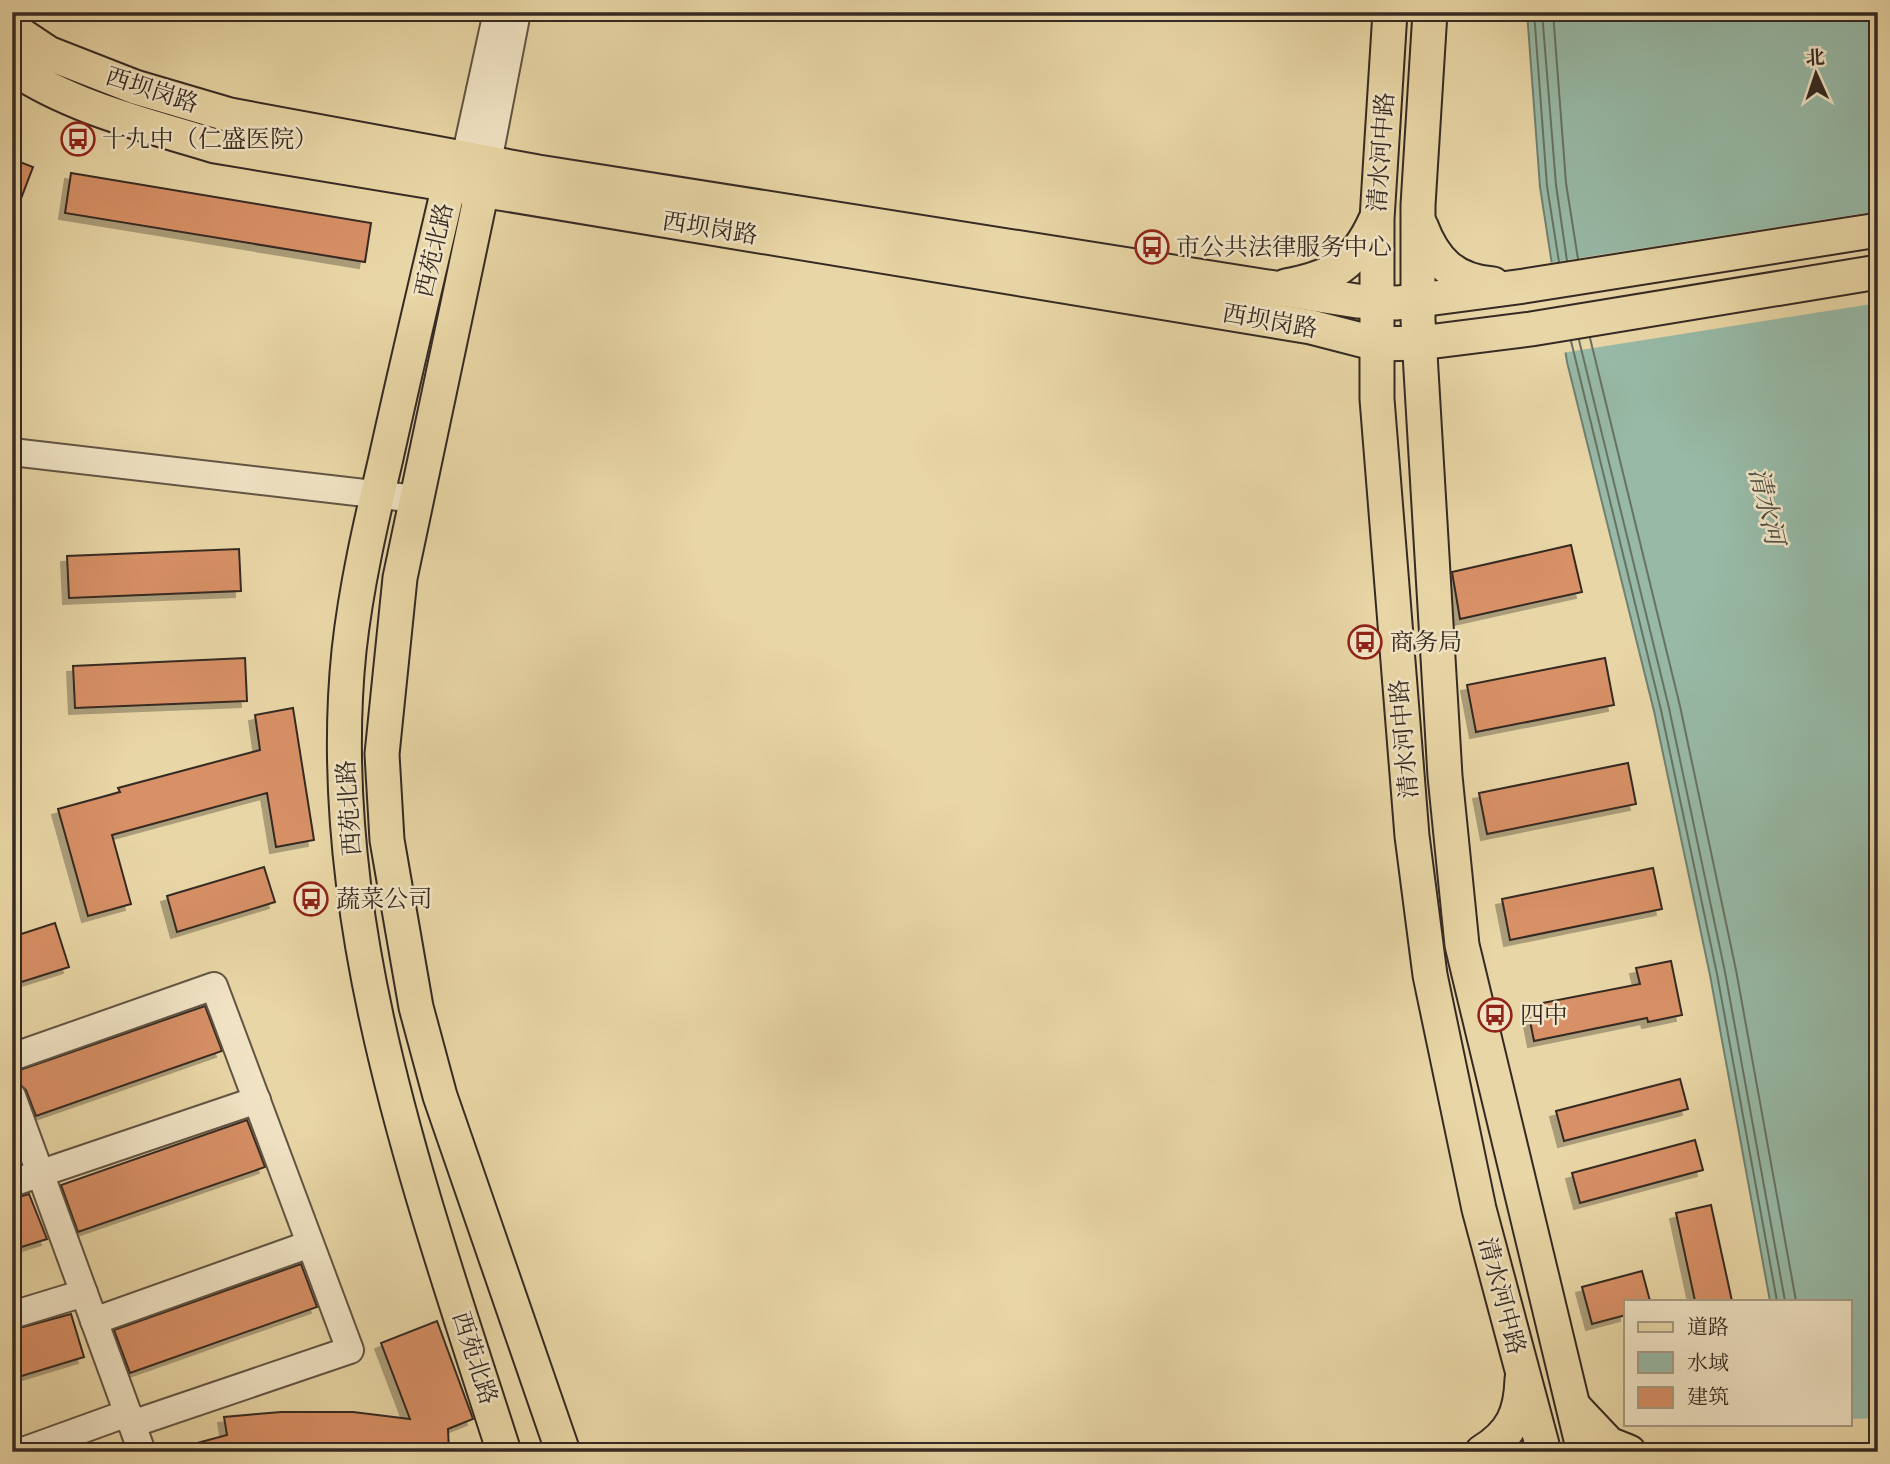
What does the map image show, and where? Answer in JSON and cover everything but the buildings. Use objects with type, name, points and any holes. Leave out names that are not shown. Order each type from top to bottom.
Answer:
[{"type":"main road","name":"清水河中路","points":[[1390,12],[1377,219],[1398,322],[1421,397],[1446,776],[1462,944],[1584,1452]]},
{"type":"main road","name":"清水河中路","points":[[1430,12],[1418,216],[1398,322],[1377,399],[1412,836],[1430,975],[1479,1209],[1544,1452]]},
{"type":"main road","name":"西坝岗路","points":[[12,29],[48,53],[135,87],[230,115],[471,174],[1311,327],[1398,322]]},
{"type":"main road","name":"西坝岗路","points":[[12,67],[34,81],[122,118],[215,146],[471,174],[1272,289],[1398,322]]},
{"type":"main road","name":"西苑北路","points":[[471,174],[378,495],[362,564],[349,651],[344,743],[351,850],[366,967],[408,1148],[504,1452]]},
{"type":"main road","name":"西苑北路","points":[[471,174],[400,578],[382,754],[387,840],[416,1007],[440,1096],[562,1452]]},
{"type":"main road","points":[[1418,216],[1436,258],[1454,274],[1473,283],[1522,286]]},
{"type":"main road","points":[[1272,289],[1323,277],[1342,268],[1366,241],[1377,219]]},
{"type":"main road","points":[[1398,322],[1522,286],[1878,230]]},
{"type":"main road","points":[[1398,322],[1468,337],[1878,272]]},
{"type":"main road","points":[[1311,327],[1345,345],[1365,364],[1372,375],[1377,399]]},
{"type":"main road","points":[[1421,397],[1428,371],[1436,360],[1468,337]]},
{"type":"main road","points":[[1482,1452],[1497,1443],[1521,1405],[1522,1369]]},
{"type":"main road","points":[[1571,1403],[1609,1444],[1629,1452]]},
{"type":"street","points":[[471,174],[497,12]]},
{"type":"street","points":[[471,174],[517,12]]},
{"type":"street","points":[[12,452],[416,499]]},
{"type":"street","points":[[12,1057],[214,985],[350,1350],[20,1452]]},
{"type":"street","points":[[12,1096],[142,1452]]},
{"type":"street","points":[[12,1183],[257,1100]]},
{"type":"street","points":[[94,1321],[310,1244]]},
{"type":"street","points":[[12,1315],[84,1293]]},
{"type":"water","name":"清水河","points":[[1527,12],[1878,12],[1878,1452],[1852,1426],[1852,1300],[1770,1300],[1710,975],[1654,711],[1567,362],[1540,187]]},
{"type":"pier","points":[[1878,211],[1878,303],[1562,353],[1548,263]]},
{"type":"pier","points":[[1878,1418],[1878,1452],[1805,1452],[1798,1426],[1852,1426],[1852,1419]]},
{"type":"place","name":"十九中（仁盛医院）","points":[[78,139]]},
{"type":"place","name":"市公共法律服务中心","points":[[1152,247]]},
{"type":"place","name":"商务局","points":[[1365,642]]},
{"type":"place","name":"蔬菜公司","points":[[311,899]]},
{"type":"place","name":"四中","points":[[1495,1015]]}]
